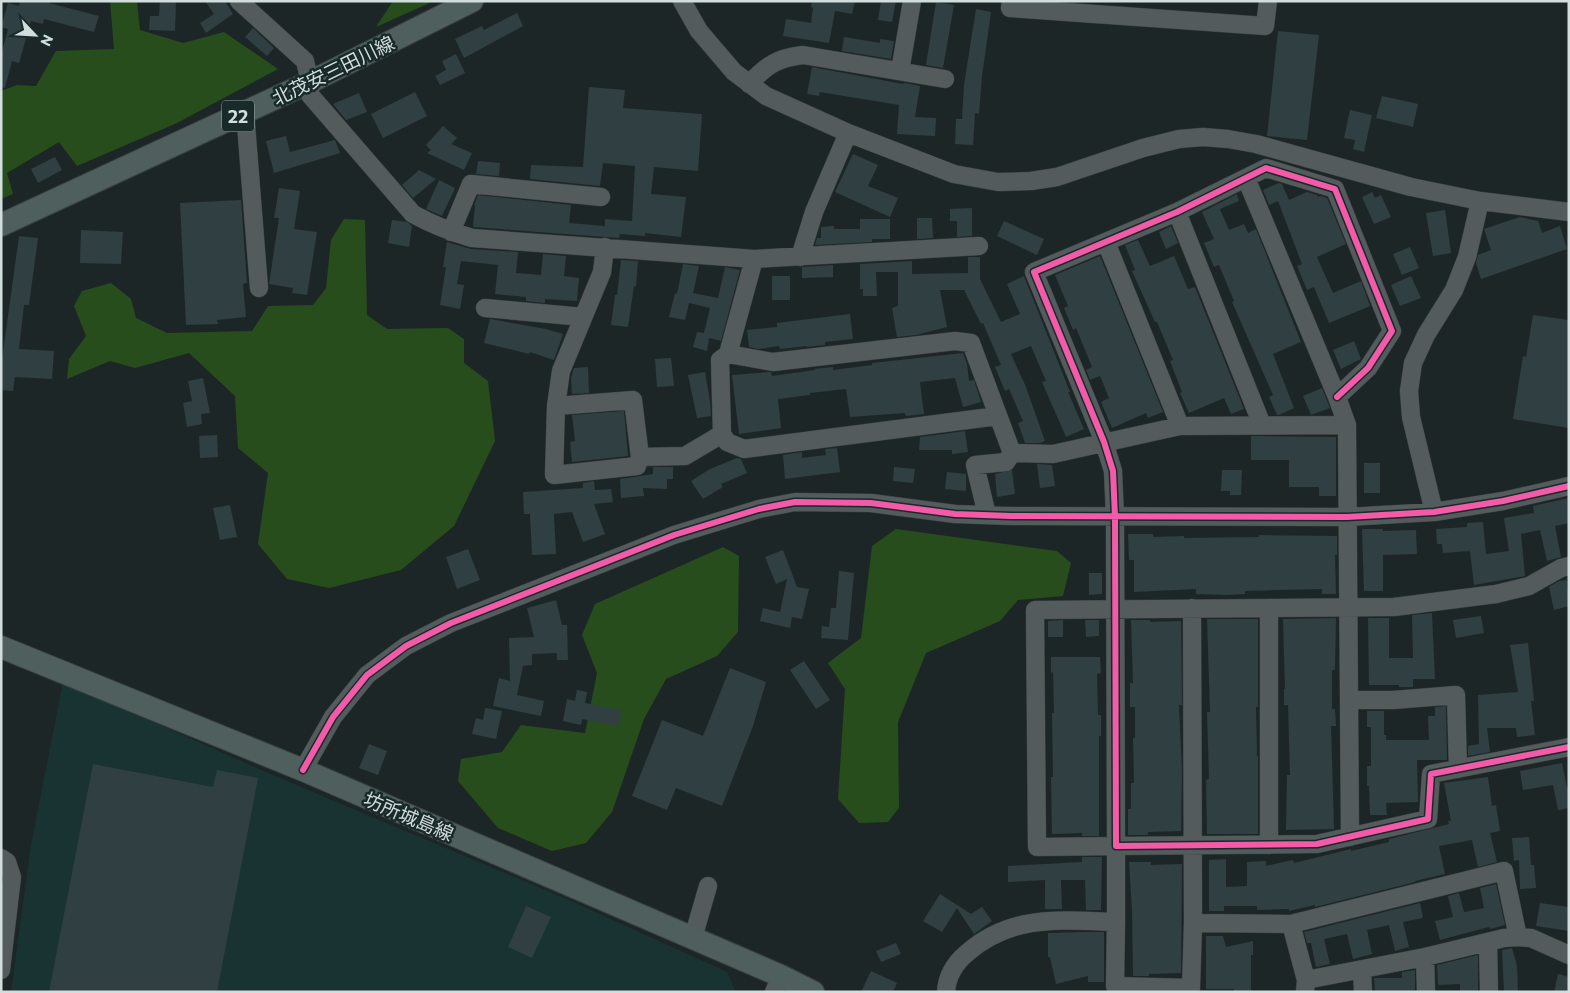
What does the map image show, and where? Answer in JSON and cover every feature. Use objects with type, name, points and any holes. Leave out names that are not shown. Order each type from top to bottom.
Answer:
[{"type":"main road","name":"北茂安三田川線","points":[[1,225],[310,82],[472,1]]},
{"type":"main road","name":"坊所城島線","points":[[1,647],[303,770],[693,938],[778,984],[813,992]]},
{"type":"street","points":[[239,1],[305,61],[310,82],[310,95],[413,214],[434,226],[451,232],[472,238],[754,259],[979,246]]},
{"type":"street","points":[[682,1],[699,31],[734,72],[766,96],[848,133],[954,174],[998,182],[1031,181],[1057,177],[1143,148],[1179,139],[1203,137],[1256,144],[1411,187],[1480,201],[1569,212]]},
{"type":"street","points":[[900,71],[912,1]]},
{"type":"street","points":[[1011,1],[1010,8],[1265,26],[1268,1]]},
{"type":"street","points":[[749,84],[771,64],[784,58],[803,55],[945,79]]},
{"type":"street","points":[[245,112],[259,288]]},
{"type":"street","points":[[800,257],[814,212],[848,133]]},
{"type":"street","points":[[1192,608],[1193,923],[1191,988],[1109,989],[1116,922],[1115,517],[1113,471],[1104,442],[1034,272],[1177,212],[1266,168],[1336,189],[1392,331],[1368,368],[1337,397]]},
{"type":"street","points":[[1246,178],[1347,425],[1350,836]]},
{"type":"street","points":[[451,232],[471,184],[601,196]]},
{"type":"street","points":[[1434,512],[1412,417],[1409,391],[1413,363],[1426,335],[1454,290],[1467,256],[1480,201]]},
{"type":"street","points":[[1177,212],[1262,425]]},
{"type":"street","points":[[1106,242],[1180,426]]},
{"type":"street","points":[[556,406],[633,400],[640,457],[637,466],[554,475],[556,406],[561,371],[602,272],[605,247]]},
{"type":"street","points":[[754,259],[728,354],[720,360],[722,434],[727,442],[744,449],[998,416]]},
{"type":"street","points":[[485,308],[583,317]]},
{"type":"street","points":[[728,354],[773,362],[956,341],[971,343],[1012,453]]},
{"type":"street","points":[[1012,453],[1053,454],[1180,426],[1347,425]]},
{"type":"street","points":[[640,457],[685,456],[722,434]]},
{"type":"street","points":[[987,515],[975,465],[1006,462],[1012,453]]},
{"type":"street","points":[[303,770],[333,717],[367,675],[406,646],[451,623],[674,535],[758,509],[795,502],[871,503],[955,514],[987,515],[1347,517],[1434,512],[1504,501],[1569,486]]},
{"type":"street","points":[[1569,566],[1561,568],[1529,586],[1496,594],[1394,607],[1035,610],[1038,847],[1317,844],[1428,820],[1431,774],[1569,747]]},
{"type":"street","points":[[1269,608],[1269,846]]},
{"type":"street","points":[[1349,700],[1393,700],[1456,695],[1458,769]]},
{"type":"street","points":[[1,858],[7,862],[12,877],[1,970]]},
{"type":"street","points":[[1193,923],[1291,924],[1504,871],[1518,937]]},
{"type":"street","points":[[693,938],[708,886]]},
{"type":"street","points":[[946,992],[946,982],[956,962],[980,941],[1005,929],[1029,923],[1058,921],[1116,922]]},
{"type":"street","points":[[1291,924],[1305,986],[1362,970],[1518,937],[1531,938],[1569,956]]},
{"type":"street","points":[[1488,942],[1489,992]]},
{"type":"street","points":[[1425,957],[1426,992]]},
{"type":"street","points":[[1362,970],[1362,992]]},
{"type":"shaded area","points":[[63,682],[275,776],[569,900],[727,972],[736,992],[11,992],[31,845]]},
{"type":"green space","points":[[110,1],[137,1],[140,30],[183,43],[224,32],[278,69],[177,123],[77,166],[59,142],[7,173],[13,194],[1,199],[1,91],[17,85],[36,86],[56,51],[114,49]]},
{"type":"green space","points":[[393,1],[434,1],[376,27]]},
{"type":"green space","points":[[344,219],[365,220],[367,315],[387,329],[448,328],[464,339],[464,363],[488,381],[495,441],[454,526],[401,570],[329,588],[287,579],[258,544],[268,473],[238,448],[235,396],[189,353],[135,368],[110,361],[67,379],[69,359],[86,336],[74,306],[82,291],[111,283],[131,299],[136,318],[167,333],[252,331],[268,306],[313,305],[326,288],[331,240]]},
{"type":"green space","points":[[896,529],[1057,551],[1071,563],[1063,596],[1018,600],[1000,621],[926,653],[898,722],[899,808],[888,822],[859,823],[838,799],[845,689],[828,663],[861,638],[872,546]]},
{"type":"green space","points":[[723,547],[739,556],[738,632],[717,656],[666,679],[644,719],[612,812],[586,843],[552,851],[498,828],[458,781],[461,759],[502,752],[521,725],[585,733],[597,673],[582,635],[595,604]]},
{"type":"building","points":[[20,1],[50,1],[49,3],[99,16],[94,32],[44,19],[43,24],[31,21],[19,63],[12,61],[5,88],[1,87],[1,55],[8,29],[1,27],[8,3],[19,6]]},
{"type":"building","points":[[160,1],[176,1],[175,31],[149,30],[150,16],[159,16]]},
{"type":"building","points":[[205,1],[225,1],[233,14],[206,33],[200,23],[214,14]]},
{"type":"building","points":[[812,1],[855,1],[852,14],[835,11],[829,43],[783,36],[786,19],[811,23]]},
{"type":"building","points":[[881,1],[896,1],[892,22],[878,20]]},
{"type":"building","points":[[936,2],[954,5],[943,68],[926,65]]},
{"type":"building","points":[[976,9],[991,12],[979,114],[975,113],[973,145],[955,144],[956,119],[962,119],[964,85]]},
{"type":"building","points":[[517,13],[523,26],[464,58],[455,39],[482,26],[484,30]]},
{"type":"building","points":[[253,28],[274,48],[267,56],[245,37]]},
{"type":"building","points":[[1278,31],[1319,35],[1307,140],[1267,136]]},
{"type":"building","points":[[844,37],[880,43],[880,39],[894,41],[891,59],[842,51]]},
{"type":"building","points":[[456,54],[465,73],[440,85],[435,76],[446,70],[442,61]]},
{"type":"building","points":[[812,67],[920,86],[915,117],[936,118],[935,136],[897,134],[899,105],[820,92],[819,96],[807,94]]},
{"type":"building","points":[[589,87],[625,90],[623,108],[702,114],[698,171],[654,167],[651,194],[686,197],[681,237],[645,233],[645,236],[620,234],[619,238],[473,227],[474,205],[478,195],[571,205],[569,223],[605,226],[605,219],[632,221],[635,166],[603,163],[600,186],[530,179],[531,165],[583,167]]},
{"type":"building","points":[[415,92],[427,116],[383,138],[371,114]]},
{"type":"building","points":[[359,93],[367,112],[346,120],[333,104]]},
{"type":"building","points":[[1382,96],[1418,104],[1413,127],[1376,118]]},
{"type":"building","points":[[1350,110],[1372,115],[1364,152],[1353,149],[1355,140],[1344,138]]},
{"type":"building","points":[[443,126],[457,138],[451,144],[472,153],[464,170],[427,153],[431,150],[426,145]]},
{"type":"building","points":[[286,136],[290,152],[335,140],[340,153],[274,173],[266,141]]},
{"type":"building","points":[[853,154],[878,165],[868,186],[898,198],[890,217],[835,192]]},
{"type":"building","points":[[55,157],[62,170],[38,183],[31,169]]},
{"type":"building","points":[[478,161],[500,163],[499,176],[476,174]]},
{"type":"building","points":[[419,170],[436,179],[413,198],[402,185]]},
{"type":"building","points":[[439,180],[455,188],[442,216],[426,209]]},
{"type":"building","points":[[1279,183],[1282,184],[1289,200],[1307,192],[1318,197],[1327,198],[1346,244],[1317,257],[1333,293],[1361,281],[1370,306],[1329,323],[1314,287],[1307,290],[1297,266],[1302,264],[1278,201],[1269,205],[1263,190]]},
{"type":"building","points":[[279,188],[300,191],[294,229],[317,232],[307,295],[292,293],[293,288],[269,284],[279,218],[274,218]]},
{"type":"building","points":[[1372,192],[1375,198],[1381,195],[1391,217],[1374,224],[1362,197]]},
{"type":"building","points":[[1237,194],[1239,201],[1220,209],[1229,230],[1244,224],[1248,233],[1256,229],[1301,342],[1273,354],[1294,408],[1279,415],[1277,415],[1269,397],[1273,395],[1232,302],[1234,301],[1219,265],[1214,267],[1204,243],[1214,239],[1202,212]]},
{"type":"building","points":[[241,200],[247,283],[243,284],[246,317],[217,320],[218,324],[186,325],[180,203]]},
{"type":"building","points":[[972,208],[972,236],[957,237],[957,221],[950,221],[950,209]]},
{"type":"building","points":[[1445,210],[1451,253],[1433,256],[1426,213]]},
{"type":"building","points":[[1520,217],[1538,221],[1542,233],[1560,226],[1567,249],[1481,279],[1476,263],[1478,255],[1491,250],[1484,229]]},
{"type":"building","points":[[917,218],[932,218],[933,238],[917,239]]},
{"type":"building","points":[[860,219],[890,219],[890,239],[872,239],[872,242],[815,245],[817,238],[821,238],[821,227],[834,226],[834,229],[860,229]]},
{"type":"building","points":[[392,220],[407,222],[412,226],[409,247],[388,243]]},
{"type":"building","points":[[1004,221],[1044,239],[1037,255],[997,236]]},
{"type":"building","points":[[1171,226],[1178,243],[1166,249],[1159,232]]},
{"type":"building","points":[[81,230],[123,232],[121,264],[80,263]]},
{"type":"building","points":[[19,236],[38,238],[29,305],[24,305],[19,349],[54,351],[52,379],[15,377],[13,391],[1,390],[1,367]]},
{"type":"building","points":[[1138,240],[1150,266],[1174,256],[1188,289],[1195,287],[1244,409],[1231,414],[1224,398],[1189,413],[1180,393],[1182,392],[1170,361],[1173,360],[1132,271],[1135,270],[1125,245]]},
{"type":"building","points":[[447,242],[471,249],[518,252],[516,273],[541,275],[543,254],[566,256],[564,276],[579,278],[577,301],[545,299],[545,303],[526,301],[526,297],[495,294],[498,265],[461,261],[457,284],[464,285],[460,309],[440,305],[446,267],[443,267]]},
{"type":"building","points":[[1410,247],[1419,268],[1402,275],[1393,254]]},
{"type":"building","points":[[1100,256],[1163,412],[1148,418],[1146,413],[1112,428],[1101,402],[1109,398],[1100,376],[1090,380],[1086,370],[1092,367],[1076,328],[1073,330],[1064,308],[1068,306],[1055,275]]},
{"type":"building","points":[[968,257],[980,257],[980,279],[1001,322],[1020,314],[1007,284],[1024,276],[1084,429],[1066,437],[1042,382],[1046,381],[1031,346],[1011,354],[1026,387],[1045,441],[1025,443],[1018,423],[1023,421],[1009,389],[1005,391],[995,367],[1001,365],[983,323],[981,324],[964,290],[940,290],[947,327],[916,335],[897,337],[892,308],[898,306],[898,272],[876,272],[877,296],[863,296],[863,289],[860,289],[860,264],[912,261],[912,274],[968,273]]},
{"type":"building","points":[[621,260],[638,261],[636,286],[634,286],[628,327],[611,325]]},
{"type":"building","points":[[683,264],[699,266],[693,293],[718,298],[725,267],[740,270],[721,341],[709,338],[707,351],[693,347],[697,332],[704,333],[710,308],[689,303],[685,320],[669,317],[675,293],[677,294]]},
{"type":"building","points":[[833,265],[833,277],[802,278],[802,267]]},
{"type":"building","points":[[772,276],[790,276],[790,300],[772,300]]},
{"type":"building","points":[[1411,276],[1421,298],[1400,306],[1391,285]]},
{"type":"building","points":[[850,314],[853,339],[825,342],[825,345],[807,347],[780,349],[779,346],[758,349],[749,347],[747,330],[777,327],[777,323]]},
{"type":"building","points":[[1533,315],[1569,320],[1569,428],[1513,419],[1523,356],[1526,357]]},
{"type":"building","points":[[490,319],[563,334],[554,360],[530,352],[529,354],[484,343]]},
{"type":"building","points":[[1354,341],[1361,359],[1341,369],[1333,350]]},
{"type":"building","points":[[963,353],[967,364],[969,381],[974,380],[981,402],[963,407],[955,378],[920,382],[924,414],[906,416],[905,413],[850,417],[846,389],[810,393],[810,395],[778,399],[781,428],[739,434],[732,375],[771,372],[772,376],[814,369],[833,367],[833,370],[872,365],[872,363]]},
{"type":"building","points":[[671,358],[674,386],[657,387],[655,359]]},
{"type":"building","points":[[588,367],[589,393],[572,394],[571,378],[574,368]]},
{"type":"building","points":[[705,372],[711,416],[697,418],[688,375]]},
{"type":"building","points":[[203,378],[210,413],[201,414],[202,424],[187,427],[183,403],[192,401],[188,381]]},
{"type":"building","points":[[1322,388],[1330,408],[1311,415],[1303,396]]},
{"type":"building","points":[[624,411],[628,456],[572,462],[570,442],[575,441],[572,415]]},
{"type":"building","points":[[965,431],[968,452],[952,454],[952,450],[919,450],[920,437]]},
{"type":"building","points":[[217,435],[218,457],[200,458],[199,436]]},
{"type":"building","points":[[1251,436],[1336,437],[1336,496],[1319,496],[1319,487],[1289,487],[1289,460],[1251,460]]},
{"type":"building","points":[[837,448],[840,472],[785,479],[783,455],[802,452],[802,458],[826,455],[825,449]]},
{"type":"building","points":[[737,458],[741,459],[747,473],[721,484],[723,487],[703,499],[691,481],[710,469]]},
{"type":"building","points":[[1364,463],[1380,463],[1380,493],[1364,493]]},
{"type":"building","points":[[1037,464],[1052,465],[1055,486],[1040,488]]},
{"type":"building","points":[[653,467],[673,467],[673,479],[667,479],[667,489],[643,488],[644,496],[621,498],[620,479],[653,474]]},
{"type":"building","points":[[894,467],[915,469],[913,483],[893,481]]},
{"type":"building","points":[[1012,470],[1015,494],[997,497],[995,474]]},
{"type":"building","points":[[1222,470],[1242,470],[1241,495],[1230,495],[1230,491],[1221,491]]},
{"type":"building","points":[[947,472],[966,474],[966,491],[945,489]]},
{"type":"building","points":[[594,481],[595,490],[611,489],[613,502],[594,504],[605,534],[583,542],[572,512],[554,514],[556,554],[532,555],[530,514],[524,514],[523,492],[583,488],[583,483]]},
{"type":"building","points":[[1569,498],[1569,523],[1555,526],[1561,557],[1547,561],[1540,530],[1521,534],[1525,576],[1474,585],[1470,551],[1443,553],[1442,544],[1437,544],[1436,529],[1467,527],[1467,523],[1483,522],[1486,554],[1509,551],[1504,518],[1534,513],[1533,506]]},
{"type":"building","points":[[230,505],[237,537],[220,540],[213,508]]},
{"type":"building","points":[[1362,529],[1383,529],[1383,531],[1416,530],[1417,554],[1383,555],[1383,591],[1364,591]]},
{"type":"building","points":[[1128,534],[1153,534],[1153,537],[1184,536],[1184,538],[1259,537],[1259,535],[1337,536],[1337,555],[1335,555],[1336,594],[1322,594],[1322,589],[1245,591],[1245,594],[1227,595],[1196,594],[1196,589],[1134,592],[1134,560],[1129,560]]},
{"type":"building","points":[[468,549],[480,580],[457,589],[446,557]]},
{"type":"building","points":[[783,550],[797,587],[809,589],[802,619],[792,617],[790,628],[760,621],[763,608],[780,612],[787,579],[776,584],[765,557]]},
{"type":"building","points":[[839,571],[854,573],[848,640],[821,638],[822,626],[829,627],[831,608],[836,608]]},
{"type":"building","points":[[1089,573],[1102,573],[1102,594],[1089,595]]},
{"type":"building","points":[[1567,580],[1569,606],[1554,610],[1549,587],[1559,581]]},
{"type":"building","points":[[556,600],[562,625],[567,625],[568,660],[557,660],[557,653],[532,654],[532,665],[523,666],[517,695],[544,701],[541,716],[493,706],[499,678],[510,681],[509,638],[534,637],[527,608]]},
{"type":"building","points":[[1432,613],[1435,679],[1413,679],[1413,687],[1369,685],[1368,618],[1389,618],[1389,658],[1413,658],[1412,615]]},
{"type":"building","points":[[1481,616],[1484,633],[1456,638],[1453,620]]},
{"type":"building","points":[[1336,618],[1335,670],[1332,670],[1332,709],[1335,709],[1336,726],[1331,726],[1334,829],[1286,830],[1287,775],[1290,775],[1288,705],[1284,705],[1283,619]]},
{"type":"building","points":[[1207,619],[1258,619],[1258,707],[1256,707],[1258,834],[1207,834],[1206,780],[1209,779],[1207,712],[1210,712]]},
{"type":"building","points":[[1063,620],[1063,637],[1048,637],[1048,621]]},
{"type":"building","points":[[1085,620],[1099,620],[1099,636],[1086,637]]},
{"type":"building","points":[[1131,620],[1150,620],[1150,622],[1181,621],[1182,705],[1179,705],[1182,771],[1181,831],[1148,832],[1148,835],[1128,835],[1131,783],[1134,783],[1133,738],[1135,738],[1135,707],[1130,707],[1130,683],[1133,683]]},
{"type":"building","points":[[1528,643],[1534,701],[1531,701],[1535,735],[1517,737],[1516,728],[1487,728],[1490,752],[1468,756],[1468,746],[1479,744],[1478,695],[1518,692],[1510,645]]},
{"type":"building","points":[[1051,657],[1100,657],[1101,673],[1097,674],[1098,715],[1101,715],[1101,736],[1099,736],[1099,836],[1082,836],[1082,833],[1052,834],[1052,713],[1054,713]]},
{"type":"building","points":[[804,661],[830,700],[816,709],[790,670]]},
{"type":"building","points":[[730,668],[766,682],[753,726],[722,806],[676,788],[667,810],[632,796],[662,720],[703,736]]},
{"type":"building","points":[[577,690],[587,692],[585,703],[621,710],[618,726],[582,719],[581,725],[563,721],[567,699],[575,701]]},
{"type":"building","points":[[1446,706],[1447,760],[1417,760],[1418,802],[1386,803],[1387,815],[1370,815],[1367,766],[1371,766],[1371,727],[1367,727],[1367,711],[1384,711],[1384,735],[1386,735],[1386,740],[1429,740],[1428,716],[1435,716],[1435,707]]},
{"type":"building","points":[[485,708],[502,711],[496,739],[472,734],[476,718],[483,720]]},
{"type":"building","points":[[369,744],[387,751],[378,775],[359,768]]},
{"type":"building","points":[[1562,763],[1567,788],[1569,788],[1569,808],[1558,810],[1553,785],[1523,790],[1520,771]]},
{"type":"building","points":[[93,764],[213,787],[217,770],[258,778],[217,992],[49,992]]},
{"type":"building","points":[[1488,777],[1492,806],[1496,805],[1500,831],[1490,833],[1497,862],[1478,867],[1472,840],[1439,846],[1445,874],[1315,907],[1315,905],[1289,911],[1289,909],[1257,910],[1257,906],[1224,906],[1224,911],[1209,911],[1209,860],[1226,859],[1226,887],[1247,886],[1247,862],[1266,861],[1266,866],[1293,860],[1294,863],[1389,842],[1389,839],[1449,824],[1448,821],[1451,821],[1444,783]]},
{"type":"building","points":[[1529,837],[1531,865],[1534,865],[1536,888],[1520,889],[1519,860],[1514,861],[1512,838]]},
{"type":"building","points":[[1082,857],[1102,857],[1101,910],[1086,910],[1085,880],[1061,880],[1062,909],[1045,909],[1045,880],[1008,882],[1008,866],[1082,862]]},
{"type":"building","points":[[1129,862],[1151,862],[1151,865],[1182,864],[1181,973],[1133,976]]},
{"type":"building","points":[[1496,884],[1505,925],[1490,929],[1489,927],[1440,940],[1435,921],[1453,917],[1448,896],[1459,893],[1464,912],[1484,908],[1480,888]]},
{"type":"building","points":[[940,894],[971,914],[982,907],[992,921],[974,934],[957,908],[942,932],[923,921]]},
{"type":"building","points":[[1420,903],[1423,918],[1403,922],[1409,947],[1395,951],[1389,925],[1367,930],[1372,954],[1353,959],[1347,934],[1324,939],[1330,964],[1316,967],[1311,943],[1307,943],[1304,932]]},
{"type":"building","points":[[1540,903],[1569,907],[1569,931],[1536,926]]},
{"type":"building","points":[[526,906],[551,917],[532,958],[508,947]]},
{"type":"building","points":[[1104,932],[1104,982],[1088,982],[1088,976],[1056,984],[1050,957],[1048,957],[1048,933]]},
{"type":"building","points":[[1206,936],[1223,936],[1226,947],[1253,941],[1251,992],[1234,992],[1234,989],[1206,989]]},
{"type":"building","points":[[896,943],[901,954],[881,962],[876,951]]},
{"type":"building","points":[[1512,948],[1517,966],[1518,992],[1504,992],[1502,950]]},
{"type":"building","points":[[1478,955],[1478,992],[1460,992],[1460,984],[1438,985],[1437,965]]},
{"type":"building","points":[[1415,970],[1415,992],[1375,992],[1374,978],[1402,978],[1402,972]]},
{"type":"building","points":[[871,971],[897,983],[893,992],[861,992]]},
{"type":"building","points":[[1558,974],[1569,977],[1569,992],[1554,992]]},
{"type":"cycle path","points":[[1337,397],[1368,368],[1392,331],[1335,189],[1266,168],[1177,212],[1034,272],[1104,442],[1113,471],[1115,517],[1116,846],[1317,844],[1428,819],[1431,774],[1569,747]]},
{"type":"cycle path","points":[[303,770],[333,717],[367,675],[406,646],[451,623],[674,535],[759,509],[795,502],[871,503],[955,514],[1011,516],[1347,517],[1434,512],[1503,501],[1569,486]]}]
